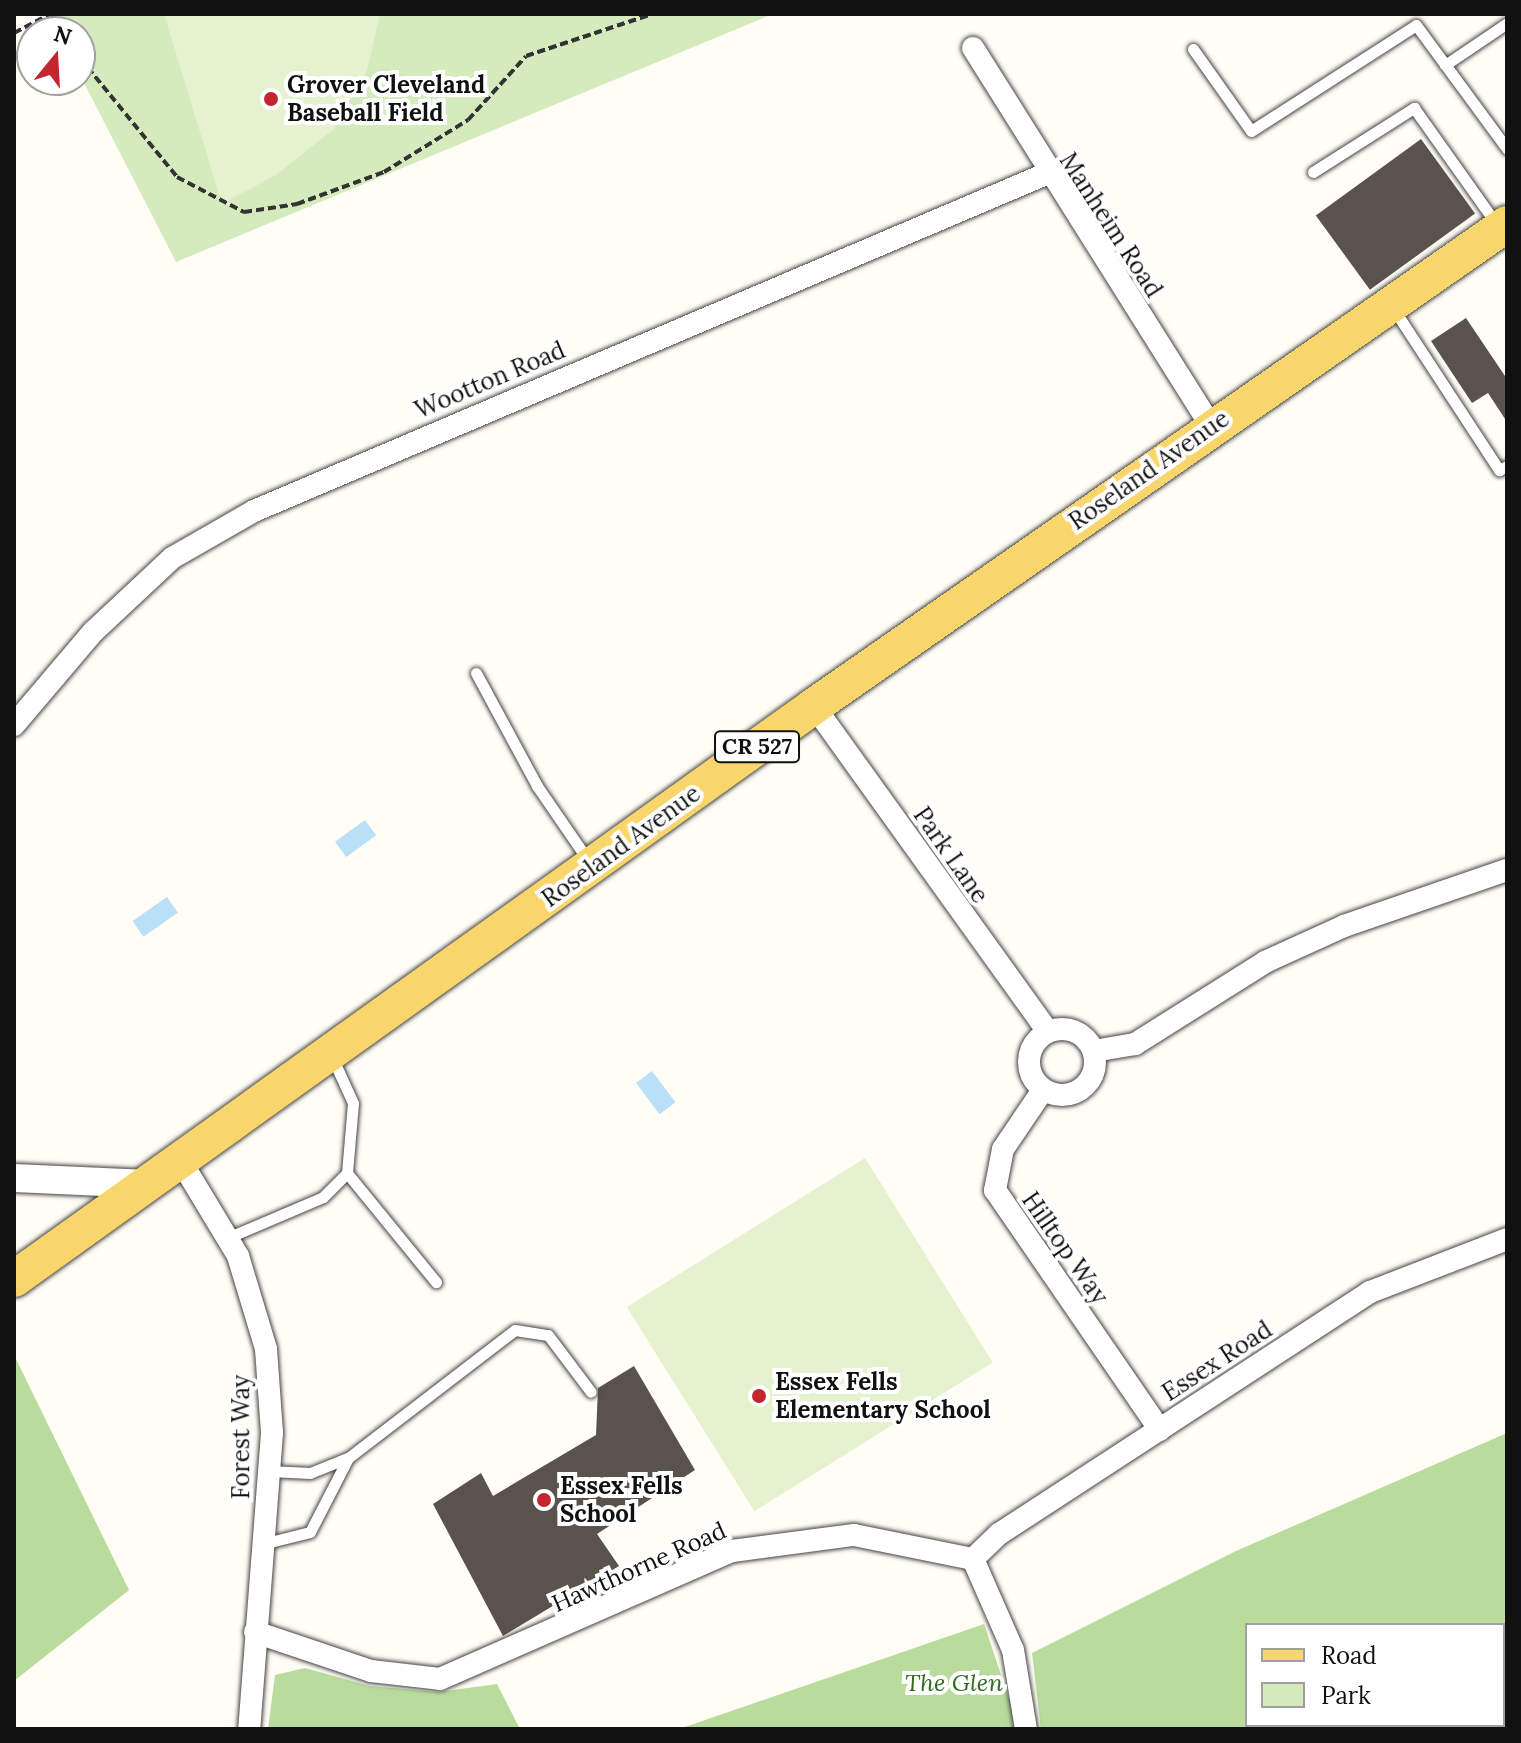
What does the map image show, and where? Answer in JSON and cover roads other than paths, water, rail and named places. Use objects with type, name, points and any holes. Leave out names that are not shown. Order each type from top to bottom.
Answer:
[{"type":"main road","name":"Roseland Avenue","points":[[14,1279],[182,1163],[814,706],[1211,426],[1505,229]]},
{"type":"street","name":"Manheim Road","points":[[973,48],[1046,174],[1211,426]]},
{"type":"street","name":"Wootton Road","points":[[14,725],[93,632],[172,558],[254,511],[1046,174]]},
{"type":"street","name":"Park Lane","points":[[814,706],[1048,1032]]},
{"type":"street","points":[[1094,1051],[1135,1044],[1265,962],[1344,926],[1480,883],[1507,870]]},
{"type":"street","points":[[1075,1031],[1094,1051],[1092,1078],[1083,1089],[1056,1095],[1043,1090],[1033,1080],[1030,1052],[1048,1032],[1075,1031]]},
{"type":"street","name":"Hilltop Way","points":[[1043,1090],[1003,1149],[995,1190],[1160,1430]]},
{"type":"street","name":"Forest Way","points":[[182,1163],[227,1238],[253,1292],[266,1349],[270,1471],[249,1729]]},
{"type":"street","points":[[14,1178],[148,1184]]},
{"type":"street","name":"Essex Road","points":[[973,1559],[1160,1430],[1370,1292],[1507,1239]]},
{"type":"street","name":"Hawthorne Road","points":[[255,1632],[371,1671],[440,1679],[732,1551],[854,1535],[973,1559]]},
{"type":"street","points":[[973,1559],[1013,1650],[1026,1729]]},
{"type":"lane","points":[[1445,65],[1507,23]]},
{"type":"lane","points":[[1193,49],[1251,131],[1416,25],[1507,149]]},
{"type":"lane","points":[[1313,172],[1414,108],[1505,229]]},
{"type":"lane","points":[[1390,304],[1499,470],[1507,466]]},
{"type":"lane","points":[[476,673],[537,786],[593,866]]},
{"type":"lane","points":[[227,1238],[323,1197],[347,1173],[353,1103],[331,1055]]},
{"type":"lane","points":[[347,1173],[436,1282]]},
{"type":"lane","points":[[270,1471],[310,1473],[348,1458],[515,1330],[548,1335],[591,1392]]},
{"type":"lane","points":[[266,1543],[310,1532],[323,1496],[348,1458]]},
{"type":"water","points":[[365,820],[376,835],[346,857],[335,842]]},
{"type":"water","points":[[167,897],[178,913],[143,937],[133,921]]},
{"type":"water","points":[[652,1071],[675,1102],[659,1114],[636,1083]]},
{"type":"place","name":"Grover Cleveland Baseball Field","points":[[271,99]]},
{"type":"place","name":"Essex Fells Elementary School","points":[[759,1396]]},
{"type":"place","name":"Essex Fells School","points":[[544,1500]]},
{"type":"park label","name":"The Glen","points":[[954,1683]]}]
